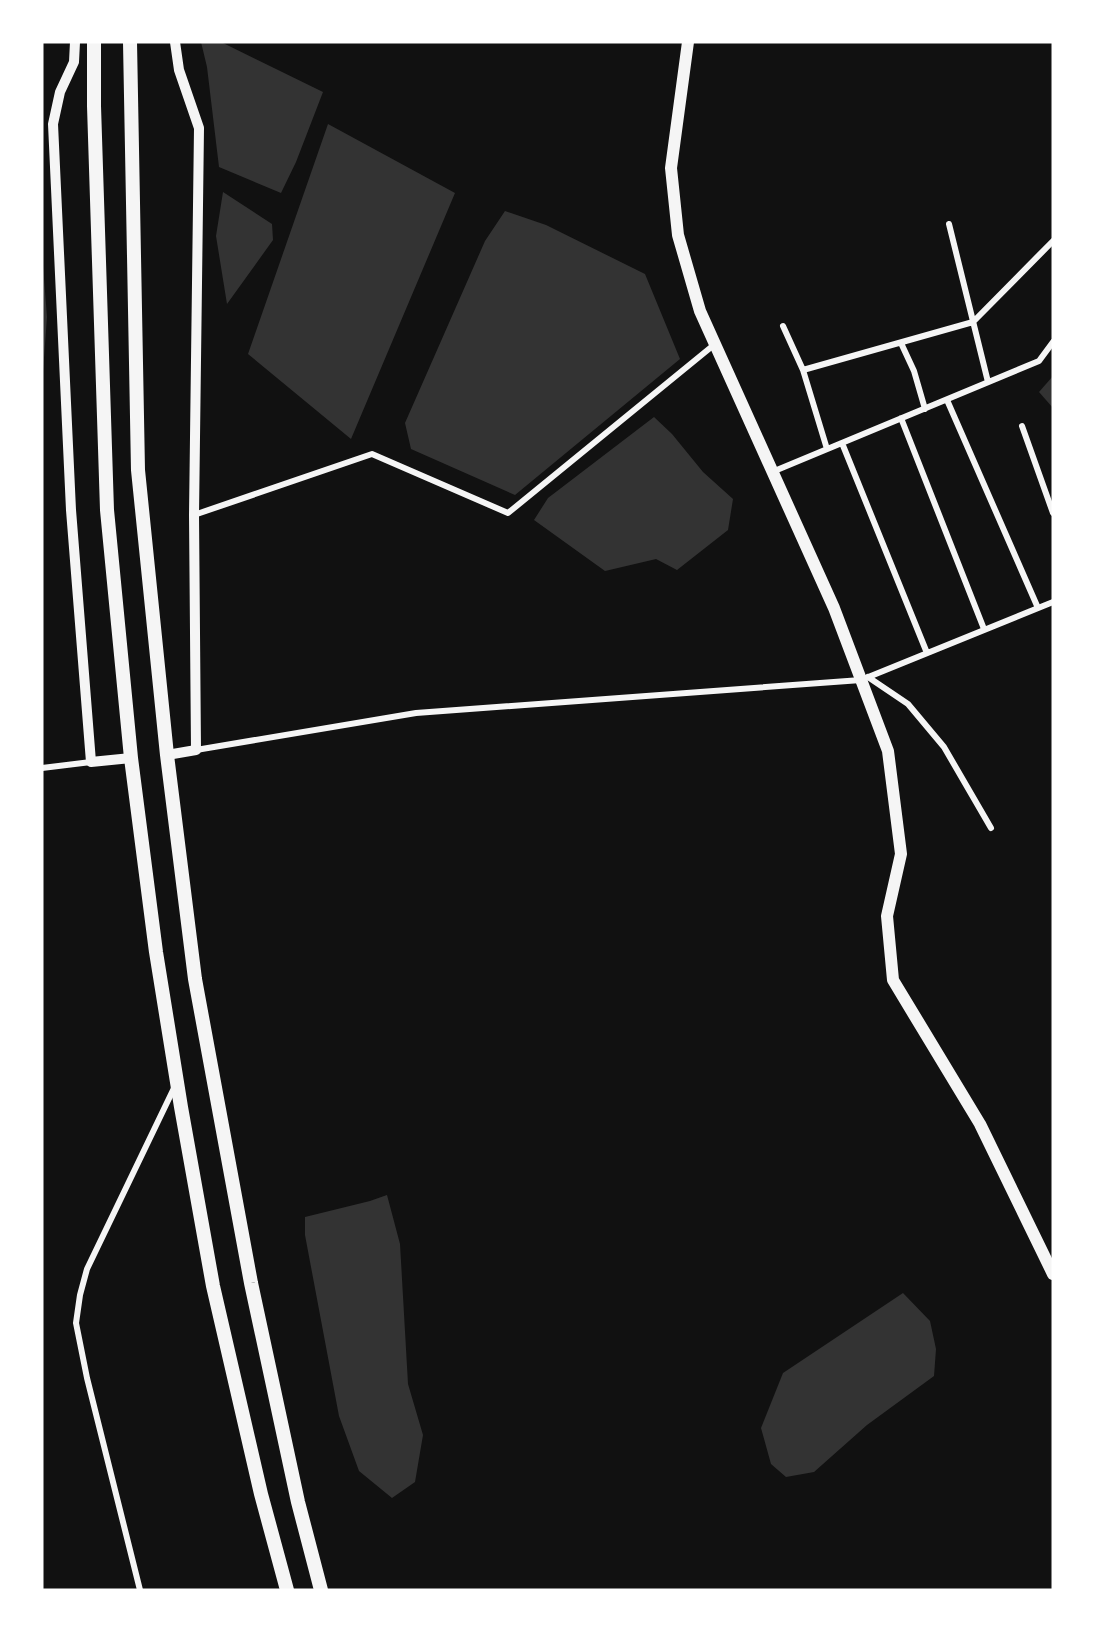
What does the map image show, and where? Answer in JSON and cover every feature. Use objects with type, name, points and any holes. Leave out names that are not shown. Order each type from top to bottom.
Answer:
[{"type":"highway","points":[[94,42],[107,510],[131,758],[156,952],[213,1286],[261,1494],[287,1590]]},
{"type":"highway","points":[[130,42],[138,470],[167,755],[195,979],[251,1283],[298,1502],[321,1590]]},
{"type":"main road","points":[[688,42],[671,168],[678,235],[700,311],[865,678],[888,751],[900,854],[887,916],[893,980],[980,1125],[1053,1274]]},
{"type":"street","points":[[75,42],[74,62],[60,92],[53,124],[71,510],[91,762]]},
{"type":"street","points":[[175,42],[179,70],[199,128],[194,515],[196,750]]},
{"type":"street","points":[[949,224],[988,382]]},
{"type":"street","points":[[803,370],[973,322],[1053,241]]},
{"type":"street","points":[[783,326],[803,370],[826,449]]},
{"type":"street","points":[[901,342],[914,371],[925,409]]},
{"type":"street","points":[[772,472],[1039,362],[1053,342]]},
{"type":"street","points":[[194,515],[372,454],[507,513],[715,344]]},
{"type":"street","points":[[947,400],[1038,608]]},
{"type":"street","points":[[901,418],[984,630]]},
{"type":"street","points":[[1022,426],[1053,513]]},
{"type":"street","points":[[842,443],[927,653]]},
{"type":"street","points":[[167,755],[416,713],[865,678],[1053,602]]},
{"type":"street","points":[[865,678],[908,704],[944,747],[991,828]]},
{"type":"street","points":[[42,768],[131,758]]},
{"type":"street","points":[[140,1590],[87,1378],[76,1323],[87,1269],[177,1083]]},
{"type":"shaded area","points":[[201,42],[221,42],[323,92],[296,162],[281,193],[219,167],[207,67]]},
{"type":"shaded area","points":[[328,124],[455,193],[351,439],[248,354]]},
{"type":"shaded area","points":[[223,192],[272,224],[273,240],[227,304],[216,236]]},
{"type":"shaded area","points":[[505,211],[546,225],[645,274],[680,359],[515,495],[411,449],[405,423],[485,241]]},
{"type":"shaded area","points":[[42,253],[47,317],[42,385]]},
{"type":"shaded area","points":[[1053,376],[1053,408],[1039,392]]},
{"type":"shaded area","points":[[654,417],[672,434],[703,472],[733,499],[728,530],[677,570],[656,559],[605,571],[534,520],[548,498]]},
{"type":"shaded area","points":[[387,1195],[400,1244],[408,1384],[423,1435],[415,1482],[392,1498],[359,1471],[339,1416],[305,1235],[305,1217]]},
{"type":"shaded area","points":[[903,1293],[930,1321],[936,1349],[934,1376],[867,1425],[814,1472],[786,1477],[771,1464],[761,1428],[783,1373]]}]
